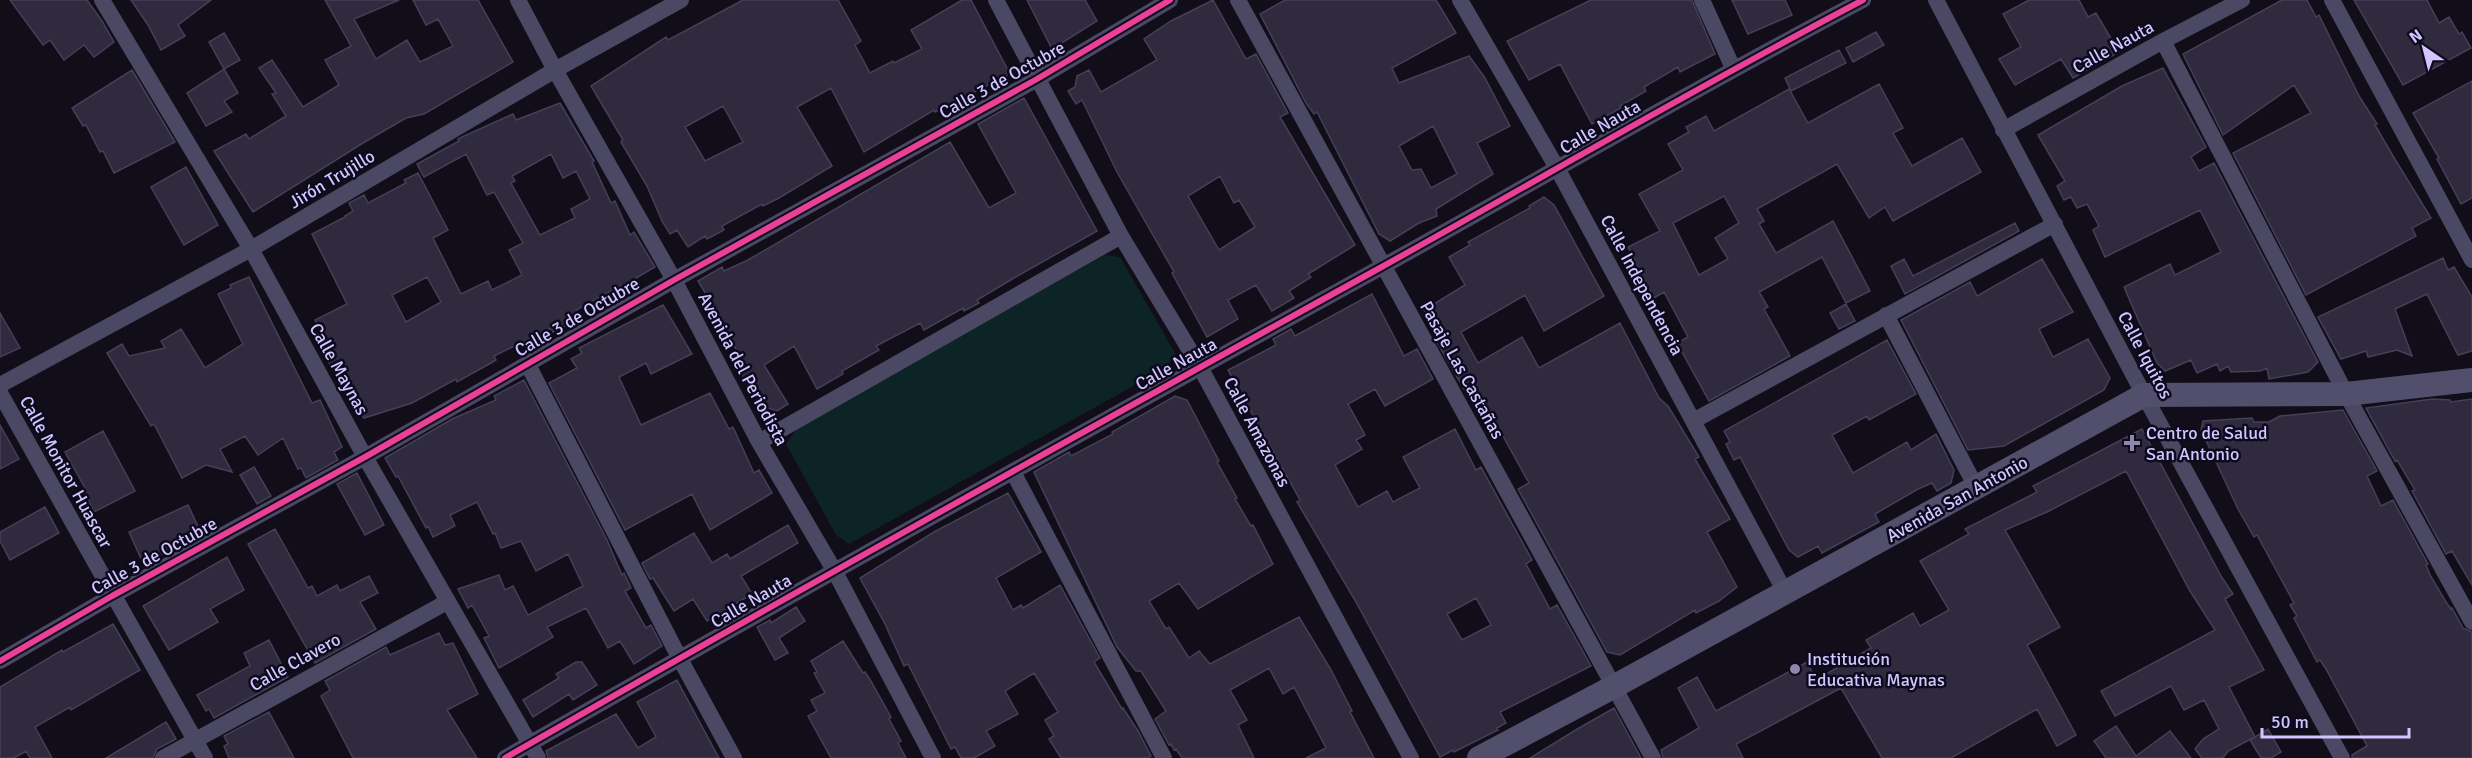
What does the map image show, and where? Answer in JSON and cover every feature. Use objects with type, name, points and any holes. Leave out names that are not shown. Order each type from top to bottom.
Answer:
[{"type":"main road","name":"Avenida San Antonio","points":[[1479,758],[1977,489],[2144,395],[2346,394],[2472,380]]},
{"type":"street","name":"Calle Maynas","points":[[102,0],[251,249],[447,602],[534,751]]},
{"type":"street","name":"Avenida del Periodista","points":[[518,0],[674,280],[759,442],[834,570],[933,758]]},
{"type":"street","name":"Jirón Trujillo","points":[[0,385],[251,249],[555,70],[681,0]]},
{"type":"street","name":"Calle Amazonas","points":[[996,0],[1121,236],[1200,367],[1411,758]]},
{"type":"street","name":"Calle 3 de Octubre","points":[[0,661],[674,280],[1037,79],[1170,0]]},
{"type":"street","name":"Pasaje Las Castañas","points":[[1238,0],[1653,758]]},
{"type":"street","name":"Calle Independencia","points":[[1460,0],[1557,168],[1785,592]]},
{"type":"street","points":[[1702,0],[1733,68]]},
{"type":"street","name":"Calle Nauta","points":[[505,758],[534,751],[680,659],[834,570],[1383,266],[1733,68],[1863,0]]},
{"type":"street","name":"Calle Iquitos","points":[[1935,0],[2144,395],[2342,758]]},
{"type":"street","name":"Calle Nauta","points":[[2003,130],[2242,0]]},
{"type":"street","points":[[2332,0],[2472,260]]},
{"type":"street","points":[[2163,41],[2346,394],[2472,622]]},
{"type":"street","points":[[1693,422],[2055,224]]},
{"type":"street","points":[[759,442],[1121,236]]},
{"type":"street","points":[[1886,315],[1977,489]]},
{"type":"street","points":[[527,363],[680,659],[734,758]]},
{"type":"street","name":"Calle Monitor Huascar","points":[[0,393],[205,758]]},
{"type":"street","points":[[1013,472],[1164,758]]},
{"type":"street","name":"Calle Clavero","points":[[163,758],[447,602]]},
{"type":"green space","points":[[1105,255],[1120,257],[1176,355],[1164,369],[849,544],[836,535],[786,444],[798,427]]},
{"type":"building","points":[[10,0],[87,0],[114,42],[94,57],[84,45],[64,60],[50,40],[43,45]]},
{"type":"building","points":[[131,0],[211,0],[178,25],[185,36],[161,50]]},
{"type":"building","points":[[325,0],[399,0],[354,19],[376,59],[407,40],[420,62],[453,46],[438,19],[426,25],[413,0],[478,0],[513,62],[424,114],[406,118],[253,212],[214,151],[246,134],[249,139],[286,116],[272,94],[276,93],[259,68],[272,60],[303,107],[339,85],[325,60],[351,46]]},
{"type":"building","points":[[743,0],[838,0],[861,41],[855,45],[870,73],[922,49],[911,30],[962,0],[971,0],[1010,74],[935,112],[934,110],[864,152],[831,88],[797,107],[832,166],[779,198],[763,206],[762,204],[722,226],[724,230],[707,239],[705,236],[688,247],[677,230],[670,234],[662,221],[647,186],[621,142],[623,140],[591,86],[666,37],[668,40]],"holes":[[[723,106],[743,142],[705,161],[685,127]]]},
{"type":"building","points":[[1027,0],[1085,0],[1097,21],[1052,49]]},
{"type":"building","points":[[1213,0],[1246,59],[1256,54],[1288,113],[1280,117],[1355,245],[1308,274],[1311,277],[1289,291],[1294,298],[1272,311],[1256,285],[1228,300],[1238,319],[1207,337],[1172,273],[1174,272],[1117,172],[1082,100],[1076,104],[1068,91],[1075,87],[1077,76],[1089,70],[1101,92],[1157,60],[1144,39],[1171,21]],"holes":[[[1220,176],[1234,203],[1239,200],[1255,227],[1219,250],[1188,196]]]},
{"type":"building","points":[[1285,0],[1436,0],[1456,33],[1392,68],[1399,83],[1469,56],[1485,78],[1510,126],[1477,143],[1493,174],[1436,209],[1437,216],[1419,223],[1390,241],[1379,234],[1317,112],[1314,114],[1306,103],[1260,14]],"holes":[[[1433,126],[1457,174],[1431,188],[1421,169],[1412,170],[1399,146]]]},
{"type":"building","points":[[1591,0],[1692,0],[1715,54],[1680,72],[1678,67],[1644,87],[1646,91],[1620,106],[1621,108],[1592,124],[1560,64],[1529,80],[1507,41]]},
{"type":"building","points":[[1732,0],[1785,0],[1792,15],[1748,34]]},
{"type":"building","points":[[2029,0],[2079,0],[2088,17],[2096,13],[2119,52],[2073,78],[2061,59],[2015,85],[1999,59],[2021,47],[2003,14]]},
{"type":"building","points":[[2282,0],[2307,0],[2316,17],[2319,15],[2359,96],[2377,124],[2375,125],[2431,218],[2412,228],[2416,236],[2306,295],[2233,153],[2311,113],[2294,85],[2223,135],[2183,54]]},
{"type":"building","points":[[2354,0],[2427,0],[2439,23],[2449,17],[2459,34],[2462,32],[2471,48],[2403,85]]},
{"type":"building","points":[[1876,32],[1884,45],[1853,62],[1846,48]]},
{"type":"building","points":[[224,33],[240,60],[224,69],[209,42]]},
{"type":"building","points":[[1839,50],[1846,63],[1791,91],[1785,78]]},
{"type":"building","points":[[2163,68],[2206,147],[2191,157],[2199,171],[2214,163],[2318,362],[2308,372],[2269,379],[2267,368],[2260,371],[2231,372],[2228,366],[2220,371],[2217,364],[2197,373],[2191,360],[2165,371],[2157,363],[2124,287],[2170,264],[2175,275],[2221,252],[2200,210],[2105,257],[2093,230],[2099,226],[2087,204],[2077,208],[2071,197],[2064,200],[2057,186],[2065,181],[2038,135],[2122,86]]},
{"type":"building","points":[[224,69],[238,93],[224,101],[232,112],[206,126],[187,93]]},
{"type":"building","points":[[132,70],[175,142],[114,173],[103,151],[100,152],[86,125],[83,126],[72,108]]},
{"type":"building","points":[[2472,81],[2472,198],[2461,204],[2437,159],[2439,158],[2413,113]]},
{"type":"building","points":[[1879,84],[1903,128],[1893,133],[1912,166],[1962,138],[1981,172],[1893,221],[1885,207],[1869,218],[1837,164],[1757,209],[1764,221],[1759,224],[1776,253],[1833,221],[1870,291],[1846,303],[1822,257],[1759,292],[1768,307],[1764,309],[1790,356],[1709,401],[1677,343],[1688,337],[1664,292],[1654,298],[1628,247],[1660,231],[1639,194],[1683,170],[1668,144],[1689,132],[1686,127],[1706,116],[1714,131],[1789,89],[1808,123]],"holes":[[[1724,196],[1739,223],[1715,238],[1728,259],[1699,275],[1673,223]]]},
{"type":"building","points":[[1024,98],[1097,231],[977,300],[979,303],[964,311],[963,308],[924,330],[920,323],[876,346],[879,350],[842,371],[843,374],[817,389],[794,346],[764,365],[788,404],[777,411],[762,406],[735,364],[742,360],[729,337],[731,336],[698,281],[722,267],[724,271],[748,260],[950,142],[989,208],[1016,193],[978,124]]},
{"type":"building","points":[[560,103],[594,161],[592,162],[611,203],[615,201],[630,235],[634,232],[655,267],[636,278],[637,281],[624,288],[622,285],[576,310],[578,313],[565,320],[568,325],[553,332],[551,328],[494,356],[496,360],[491,363],[412,403],[364,418],[351,399],[349,400],[328,361],[334,358],[315,320],[347,304],[312,234],[353,211],[349,203],[364,195],[368,203],[406,183],[404,180],[418,173],[448,230],[433,238],[461,294],[488,281],[492,290],[522,275],[509,250],[523,243],[494,192],[487,195],[466,154],[424,177],[417,164],[459,141],[458,139],[513,114],[516,120]],"holes":[[[551,154],[563,178],[576,171],[590,199],[571,209],[575,218],[540,235],[511,183],[515,181],[512,176]],[[427,277],[441,302],[406,322],[392,295]]]},
{"type":"building","points":[[186,167],[218,225],[184,245],[151,187]]},
{"type":"building","points":[[1544,197],[1554,205],[1604,296],[1544,331],[1525,295],[1461,332],[1478,363],[1522,337],[1539,368],[1620,323],[1659,398],[1668,406],[1699,457],[1695,459],[1730,519],[1707,532],[1737,587],[1719,601],[1696,613],[1695,610],[1620,655],[1607,652],[1518,489],[1529,483],[1499,429],[1492,433],[1468,396],[1435,339],[1438,337],[1424,310],[1465,285],[1449,257],[1470,245],[1468,242],[1530,208],[1529,206]]},
{"type":"building","points":[[2015,223],[2019,231],[1905,294],[1891,266],[1904,259],[1913,276]]},
{"type":"building","points":[[2443,258],[2448,270],[2454,267],[2472,297],[2472,351],[2458,355],[2427,294],[2395,309],[2412,356],[2397,350],[2368,357],[2366,351],[2341,359],[2318,317]]},
{"type":"building","points":[[2042,259],[2073,312],[2039,329],[2053,357],[2088,339],[2110,378],[2104,390],[2004,446],[1968,450],[1901,320],[1970,282],[1977,296]]},
{"type":"building","points":[[249,277],[312,403],[320,400],[342,447],[334,452],[338,460],[306,478],[301,468],[298,469],[283,438],[258,455],[245,436],[220,449],[232,472],[206,465],[182,478],[154,424],[151,426],[107,353],[122,344],[129,356],[165,348],[161,341],[181,329],[205,368],[243,344],[218,294],[231,288],[230,285]]},
{"type":"building","points":[[1372,294],[1404,356],[1417,349],[1433,379],[1385,406],[1375,389],[1348,404],[1365,435],[1356,440],[1362,449],[1335,465],[1358,507],[1387,491],[1393,502],[1420,488],[1403,457],[1455,429],[1476,470],[1481,467],[1532,560],[1526,564],[1550,609],[1557,605],[1591,666],[1500,712],[1506,723],[1497,728],[1498,730],[1454,752],[1453,750],[1440,757],[1356,602],[1297,502],[1300,500],[1228,370],[1276,345],[1273,339],[1291,329],[1295,336]],"holes":[[[1476,598],[1491,625],[1462,640],[1447,614]]]},
{"type":"building","points":[[1846,304],[1855,321],[1839,329],[1830,313]]},
{"type":"building","points":[[663,305],[692,354],[651,374],[646,363],[619,377],[641,425],[710,393],[729,429],[733,427],[754,473],[759,470],[772,493],[710,530],[692,494],[625,530],[549,383],[577,368],[571,359],[582,353],[579,348]]},
{"type":"building","points":[[0,313],[20,348],[0,357]]},
{"type":"building","points":[[1887,340],[1916,394],[1869,420],[1867,416],[1832,435],[1853,473],[1907,442],[1911,450],[1936,434],[1954,470],[1951,483],[1937,491],[1932,483],[1918,489],[1875,514],[1879,522],[1822,553],[1818,546],[1798,557],[1789,550],[1740,457],[1734,460],[1726,444],[1730,442],[1724,431]]},
{"type":"building","points":[[524,380],[607,540],[622,575],[624,573],[631,588],[625,591],[646,628],[651,625],[662,646],[634,664],[620,641],[608,648],[586,608],[547,627],[553,637],[499,668],[484,638],[489,636],[472,605],[468,608],[458,589],[499,575],[505,590],[513,586],[528,615],[583,586],[568,554],[536,571],[521,541],[501,548],[477,502],[450,515],[455,526],[433,537],[385,458],[452,419],[496,400],[494,396]]},
{"type":"building","points":[[1175,396],[1187,400],[1237,498],[1235,499],[1251,526],[1253,525],[1273,564],[1198,609],[1179,583],[1149,601],[1166,629],[1169,627],[1189,658],[1199,651],[1210,664],[1299,617],[1330,668],[1374,758],[1306,758],[1326,748],[1294,687],[1283,694],[1269,668],[1230,690],[1247,720],[1238,725],[1254,758],[1182,758],[1171,744],[1169,745],[1155,719],[1166,711],[1141,671],[1136,671],[1117,647],[1034,472],[1069,452],[1071,456],[1113,434],[1112,432]]},
{"type":"building","points":[[2432,399],[2450,400],[2451,402],[2472,399],[2472,585],[2452,551],[2446,554],[2412,491],[2415,490],[2397,460],[2395,461],[2366,408]]},
{"type":"building","points":[[2343,410],[2377,471],[2367,476],[2381,506],[2393,500],[2446,602],[2463,628],[2472,632],[2472,758],[2352,758],[2352,755],[2367,746],[2326,669],[2320,660],[2317,662],[2294,618],[2297,616],[2290,605],[2294,603],[2257,535],[2254,537],[2238,509],[2201,430],[2203,421],[2252,418],[2254,422],[2269,422],[2280,416]]},
{"type":"building","points":[[0,425],[19,459],[0,469]]},
{"type":"building","points":[[2142,429],[2221,576],[2233,594],[2225,599],[2264,670],[2229,687],[2255,737],[2228,751],[2223,758],[2202,758],[2195,749],[2203,739],[2219,729],[2204,700],[2184,710],[2171,686],[2115,716],[2101,691],[2215,630],[2190,591],[2126,471],[2047,512],[2005,530],[2060,627],[2027,645],[2076,735],[2057,746],[2037,709],[1951,758],[1882,758],[1841,688],[1736,744],[1743,758],[1663,758],[1661,750],[1699,728],[1678,688],[1697,677],[1716,711],[1807,662],[1816,680],[1871,648],[1866,640],[1913,613],[1920,626],[1949,610],[1920,561],[1969,534],[1965,529],[2037,492],[2033,486]]},
{"type":"building","points":[[103,431],[135,491],[94,512],[83,490],[85,488],[65,452]]},
{"type":"building","points":[[254,467],[271,496],[257,504],[240,475]]},
{"type":"building","points":[[357,473],[384,525],[365,535],[337,484]]},
{"type":"building","points":[[1008,493],[1041,552],[996,578],[1013,610],[1021,605],[1023,608],[1060,585],[1100,658],[1094,662],[1138,731],[1151,756],[1148,758],[1061,758],[1049,739],[1054,736],[1045,720],[1058,712],[1034,673],[1005,691],[1018,714],[986,731],[995,746],[974,758],[961,758],[955,747],[951,749],[908,664],[904,666],[860,578],[934,532]]},
{"type":"building","points":[[188,505],[202,535],[143,563],[129,532]]},
{"type":"building","points":[[45,507],[59,533],[10,560],[0,541],[0,532]]},
{"type":"building","points":[[788,525],[798,543],[741,576],[752,594],[707,621],[693,599],[674,611],[653,578],[650,579],[642,563],[694,533],[712,563],[727,554],[730,559]]},
{"type":"building","points":[[275,529],[308,588],[312,586],[317,596],[337,585],[340,591],[369,576],[378,593],[360,602],[376,629],[315,663],[248,544]]},
{"type":"building","points":[[227,557],[244,590],[210,609],[218,622],[169,650],[143,606]]},
{"type":"building","points":[[796,607],[805,621],[779,638],[788,653],[775,660],[757,627],[770,620],[771,623]]},
{"type":"building","points":[[113,624],[140,670],[71,710],[70,707],[35,727],[52,758],[30,758],[26,751],[14,758],[0,758],[0,687],[62,650],[63,652]]},
{"type":"building","points":[[439,633],[445,645],[453,643],[478,694],[447,710],[477,758],[353,758],[321,696],[330,690],[325,681],[386,647],[390,655]]},
{"type":"building","points":[[269,640],[288,677],[214,718],[209,709],[206,711],[197,695],[250,666],[244,653]]},
{"type":"building","points":[[843,641],[872,683],[891,717],[889,719],[901,741],[898,743],[906,758],[831,758],[808,716],[817,711],[811,700],[825,693],[814,673],[817,672],[811,661]]},
{"type":"building","points":[[576,662],[582,662],[597,685],[573,700],[569,694],[533,717],[523,700],[559,678],[556,674]]},
{"type":"building","points":[[677,680],[719,758],[548,758],[546,751],[616,714],[638,748],[656,737],[637,702]]},
{"type":"building","points":[[1614,708],[1641,758],[1530,758],[1579,728]]},
{"type":"building","points":[[269,712],[294,758],[229,758],[224,746],[228,744],[224,736]]},
{"type":"building","points":[[166,722],[176,739],[157,749],[153,758],[106,758]]},
{"type":"building","points":[[2116,726],[2136,756],[2170,731],[2191,758],[2106,758],[2094,741]]},
{"type":"building","points":[[2268,729],[2281,752],[2271,758],[2261,758],[2250,740]]},
{"type":"cycle path","points":[[0,661],[112,596],[365,457],[674,280],[1037,79],[1170,0]]},
{"type":"cycle path","points":[[505,758],[940,512],[1680,99],[1863,0]]},
{"type":"place","name":"Centro de Salud San Antonio","points":[[2132,443]]},
{"type":"place","name":"Institución Educativa Maynas","points":[[1795,669]]}]
